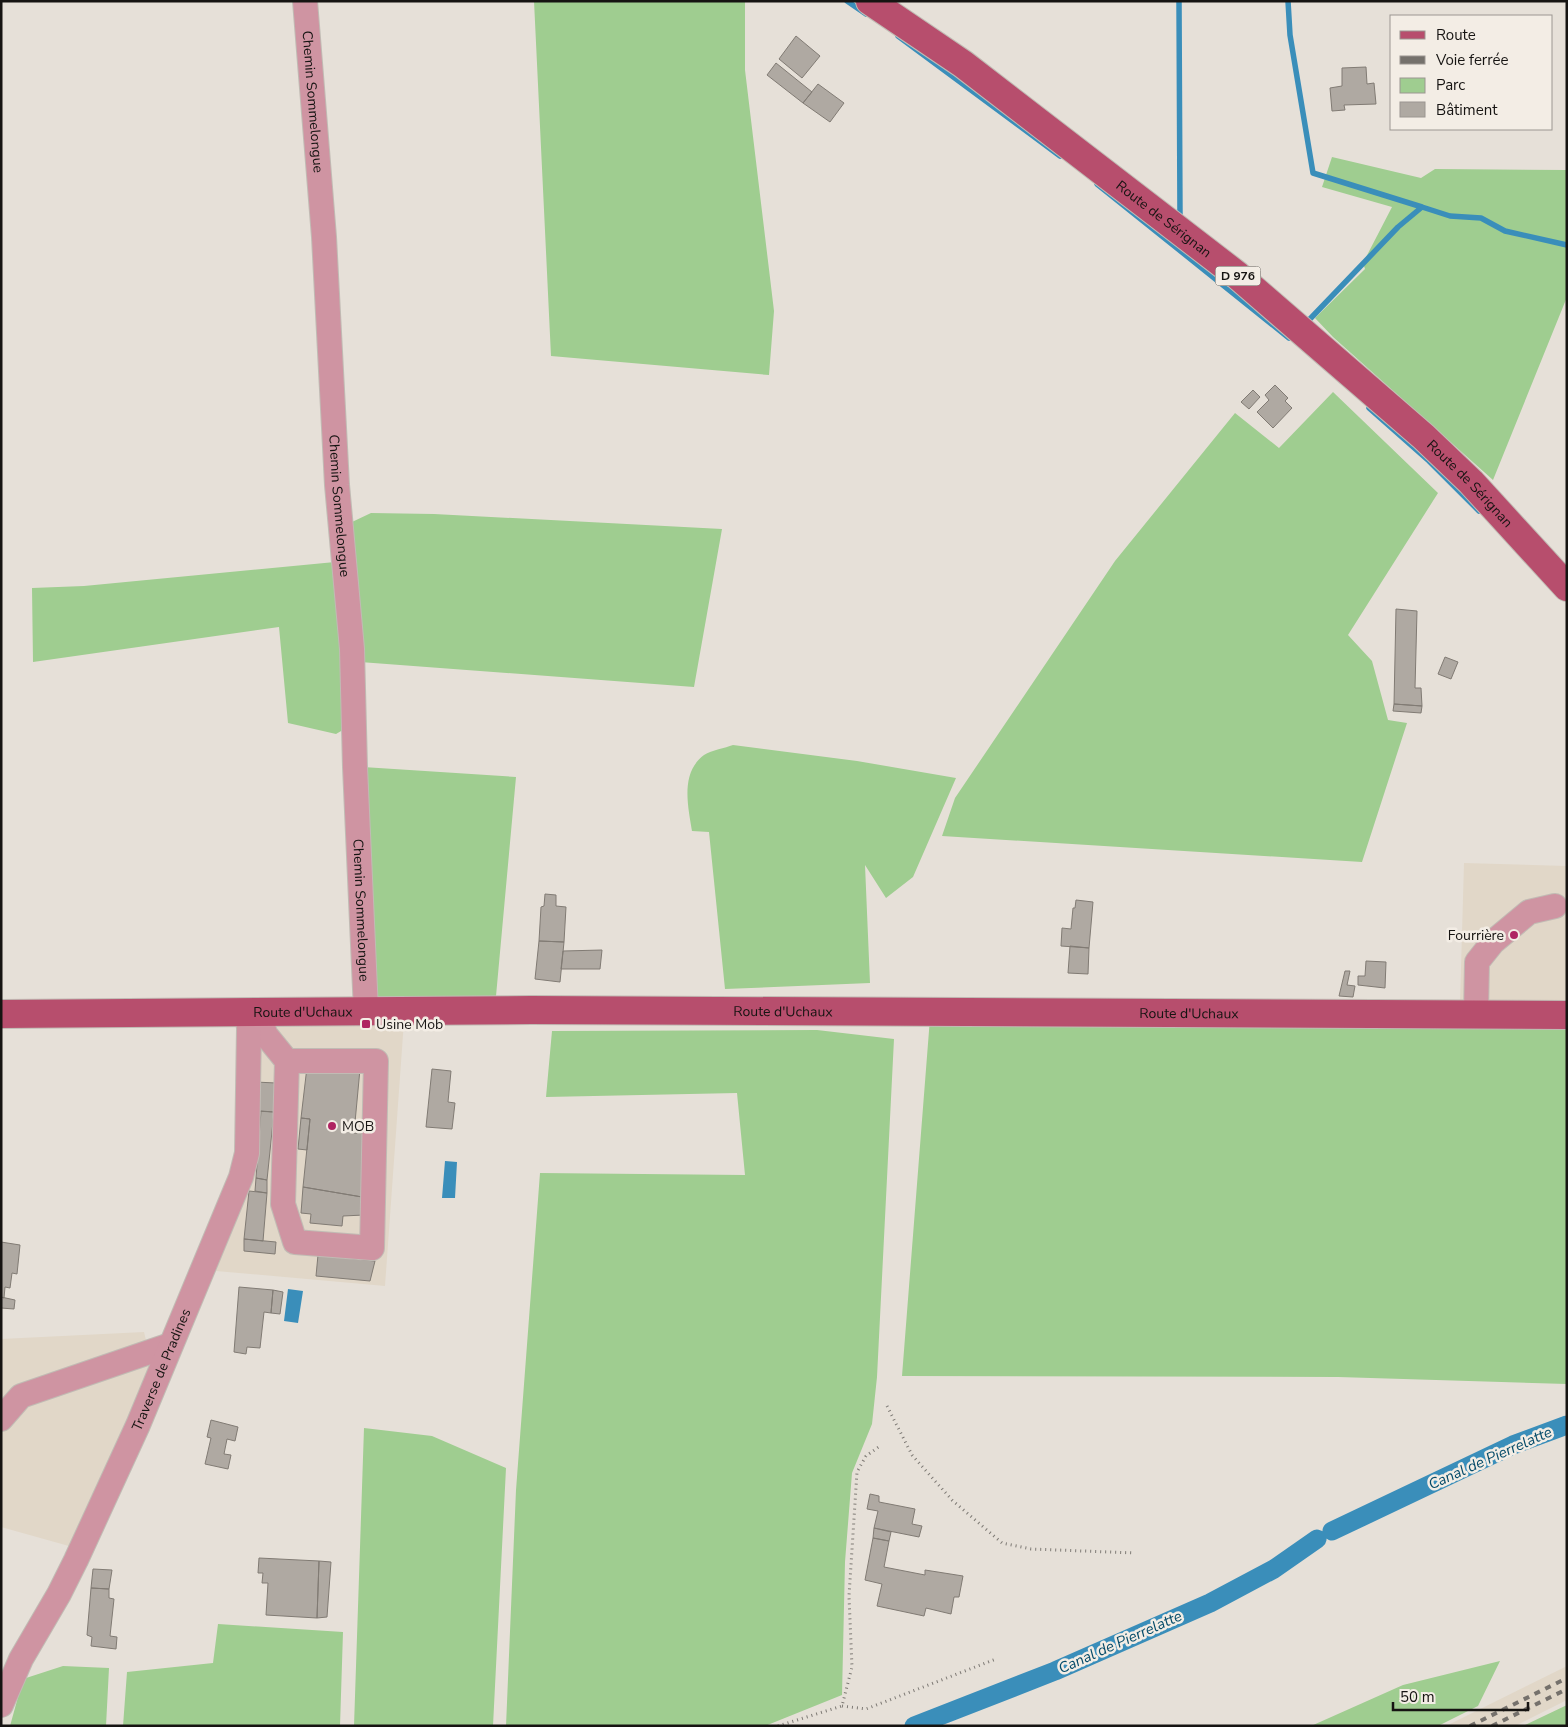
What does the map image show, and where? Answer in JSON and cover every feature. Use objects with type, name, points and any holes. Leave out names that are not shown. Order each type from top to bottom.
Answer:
[{"type":"main road","name":"Route de Sérignan","points":[[870,1],[963,64],[1237,275],[1431,443],[1471,482],[1567,587]]},
{"type":"main road","name":"Route d'Uchaux","points":[[1,1014],[366,1011],[929,1011],[1567,1015]]},
{"type":"street","name":"Chemin Sommelongue","points":[[305,1],[324,237],[337,485],[352,649],[355,767],[366,1011]]},
{"type":"street","points":[[1476,1014],[1477,962],[1493,942],[1529,912],[1555,906]]},
{"type":"street","points":[[253,1013],[265,1034],[287,1061],[283,1204],[295,1242],[372,1248],[376,1061],[287,1061]]},
{"type":"street","name":"Traverse de Pradines","points":[[1,1705],[21,1659],[59,1594],[76,1560],[138,1425],[238,1186],[247,1153],[249,1028],[253,1013]]},
{"type":"street","points":[[1,1419],[21,1396],[170,1345]]},
{"type":"path","points":[[887,1406],[912,1455],[952,1500],[1002,1543],[1032,1549],[1135,1553]]},
{"type":"path","points":[[842,1706],[852,1666],[849,1596],[857,1472],[866,1456],[880,1446]]},
{"type":"path","points":[[778,1726],[842,1706],[866,1709],[996,1659]]},
{"type":"shaded area","name":"Fourrière","points":[[1464,863],[1567,866],[1567,1005],[1460,1003]]},
{"type":"shaded area","points":[[256,1021],[404,1021],[385,1286],[216,1271],[252,1167]]},
{"type":"shaded area","points":[[144,1332],[153,1371],[76,1548],[1,1527],[1,1339]]},
{"type":"shaded area","points":[[1567,1666],[1567,1700],[1515,1726],[1446,1726]]},
{"type":"green space","points":[[534,1],[745,1],[745,70],[774,311],[769,375],[551,356]]},
{"type":"green space","points":[[1332,157],[1421,178],[1435,169],[1567,170],[1567,297],[1493,480],[1333,337],[1315,318],[1365,269],[1363,263],[1392,207],[1322,187]]},
{"type":"green space","points":[[1333,392],[1438,493],[1348,635],[1372,661],[1388,720],[1407,723],[1362,862],[942,836],[955,798],[1115,561],[1235,413],[1279,448]]},
{"type":"green space","points":[[371,513],[434,514],[722,529],[694,687],[360,662],[352,522]]},
{"type":"green space","points":[[335,562],[348,727],[336,734],[288,723],[279,627],[33,662],[32,588],[84,586]]},
{"type":"green space","points":[[733,745],[857,761],[956,778],[913,877],[886,898],[865,865],[870,983],[725,989],[709,832],[692,831],[688,790],[691,771],[696,762],[707,753]]},
{"type":"green space","points":[[363,767],[516,777],[496,996],[375,1001]]},
{"type":"green space","points":[[930,1018],[1329,1022],[1567,1029],[1567,1384],[1338,1377],[902,1376]]},
{"type":"green space","points":[[817,1030],[894,1039],[877,1377],[872,1424],[852,1473],[845,1562],[842,1695],[765,1726],[506,1726],[516,1490],[540,1173],[745,1175],[737,1093],[546,1097],[552,1031]]},
{"type":"green space","points":[[364,1428],[432,1436],[506,1468],[493,1726],[354,1726]]},
{"type":"green space","points":[[218,1624],[343,1632],[340,1726],[123,1726],[127,1672],[213,1663]]},
{"type":"green space","points":[[1500,1661],[1478,1706],[1438,1726],[1311,1726],[1403,1685]]},
{"type":"green space","points":[[63,1666],[109,1668],[106,1726],[10,1726],[23,1679]]},
{"type":"green space","points":[[1567,1705],[1567,1726],[1523,1726]]},
{"type":"water","points":[[445,1161],[457,1162],[455,1198],[442,1198]]},
{"type":"water","points":[[288,1289],[303,1291],[298,1323],[284,1321]]},
{"type":"building","points":[[796,36],[820,56],[802,78],[779,59]]},
{"type":"building","points":[[776,63],[812,92],[803,103],[767,75]]},
{"type":"building","points":[[1366,67],[1367,84],[1374,83],[1376,104],[1344,105],[1345,110],[1332,111],[1330,88],[1342,86],[1342,68]]},
{"type":"building","points":[[818,84],[844,103],[830,122],[803,103]]},
{"type":"building","points":[[1275,385],[1288,398],[1285,401],[1292,408],[1273,428],[1257,412],[1269,400],[1265,395]]},
{"type":"building","points":[[1253,390],[1260,397],[1249,409],[1241,402]]},
{"type":"building","points":[[1396,609],[1417,611],[1415,688],[1421,688],[1422,706],[1394,704]]},
{"type":"building","points":[[1445,657],[1458,662],[1451,679],[1438,674]]},
{"type":"building","points":[[1394,704],[1422,706],[1421,713],[1393,711]]},
{"type":"building","points":[[545,894],[556,895],[556,906],[566,907],[564,942],[539,941],[541,907],[544,906]]},
{"type":"building","points":[[1076,900],[1093,902],[1089,948],[1061,946],[1062,928],[1071,929],[1073,908],[1075,908]]},
{"type":"building","points":[[539,941],[564,942],[560,982],[535,979]]},
{"type":"building","points":[[1070,946],[1089,948],[1088,974],[1068,973]]},
{"type":"building","points":[[602,950],[600,969],[561,969],[563,951]]},
{"type":"building","points":[[1366,961],[1386,962],[1385,988],[1358,985],[1358,976],[1365,976]]},
{"type":"building","points":[[1345,971],[1350,971],[1347,985],[1355,986],[1353,997],[1339,996]]},
{"type":"building","name":"MOB","points":[[307,1067],[360,1069],[354,1133],[371,1134],[368,1198],[303,1187],[310,1119],[301,1118]]},
{"type":"building","points":[[432,1069],[451,1071],[448,1102],[455,1103],[452,1129],[426,1127]]},
{"type":"building","points":[[255,1082],[276,1083],[274,1112],[255,1111]]},
{"type":"building","points":[[261,1111],[274,1112],[267,1180],[256,1178]]},
{"type":"building","points":[[301,1118],[310,1119],[307,1150],[298,1149]]},
{"type":"building","points":[[256,1178],[267,1180],[267,1193],[255,1191]]},
{"type":"building","points":[[303,1187],[368,1198],[364,1215],[343,1216],[342,1226],[310,1223],[311,1214],[301,1213]]},
{"type":"building","points":[[249,1191],[267,1193],[263,1241],[244,1239]]},
{"type":"building","points":[[244,1239],[276,1242],[275,1254],[244,1251]]},
{"type":"building","points":[[1,1242],[20,1245],[17,1274],[12,1273],[10,1288],[5,1287],[4,1298],[1,1297]]},
{"type":"building","points":[[318,1255],[375,1261],[370,1281],[316,1276]]},
{"type":"building","points":[[239,1287],[273,1290],[271,1313],[264,1312],[260,1348],[247,1347],[246,1354],[234,1352]]},
{"type":"building","points":[[273,1290],[283,1292],[280,1314],[271,1313]]},
{"type":"building","points":[[1,1297],[15,1300],[14,1309],[1,1308]]},
{"type":"building","points":[[211,1420],[238,1427],[235,1441],[227,1439],[224,1454],[231,1455],[228,1469],[205,1464],[211,1438],[207,1437]]},
{"type":"building","points":[[870,1494],[879,1496],[879,1502],[915,1509],[912,1524],[922,1526],[919,1537],[874,1528],[878,1511],[867,1509]]},
{"type":"building","points":[[874,1528],[891,1532],[889,1541],[873,1538]]},
{"type":"building","points":[[873,1538],[889,1541],[884,1567],[925,1575],[925,1570],[963,1576],[959,1597],[954,1597],[951,1614],[926,1608],[924,1616],[877,1606],[882,1584],[865,1580]]},
{"type":"building","points":[[259,1558],[319,1561],[317,1618],[266,1615],[268,1583],[262,1583],[263,1573],[258,1573]]},
{"type":"building","points":[[319,1561],[331,1562],[327,1617],[317,1618]]},
{"type":"building","points":[[93,1569],[112,1570],[109,1589],[91,1588]]},
{"type":"building","points":[[91,1588],[109,1589],[109,1598],[114,1599],[110,1636],[117,1637],[116,1649],[91,1646],[92,1637],[87,1635]]},
{"type":"waterway","points":[[847,1],[866,14]]},
{"type":"waterway","points":[[1179,1],[1180,217]]},
{"type":"waterway","points":[[1288,1],[1290,35],[1313,173],[1422,207]]},
{"type":"waterway","points":[[898,36],[1060,156]]},
{"type":"waterway","points":[[1097,184],[1289,338]]},
{"type":"waterway","points":[[1309,320],[1398,227],[1422,207],[1450,216],[1481,218],[1505,231],[1567,245]]},
{"type":"waterway","points":[[1369,408],[1429,461],[1479,511]]},
{"type":"waterway","name":"Canal de Pierrelatte","points":[[1332,1531],[1513,1445],[1567,1425]]},
{"type":"waterway","name":"Canal de Pierrelatte","points":[[914,1726],[1055,1671],[1210,1603],[1274,1569],[1317,1539]]},
{"type":"railway","points":[[1470,1726],[1567,1678]]},
{"type":"railway","points":[[1492,1726],[1567,1689]]},
{"type":"place","name":"Fourrière","points":[[1514,935]]},
{"type":"place","name":"Usine Mob","points":[[366,1024]]},
{"type":"place","name":"MOB","points":[[332,1126]]}]
